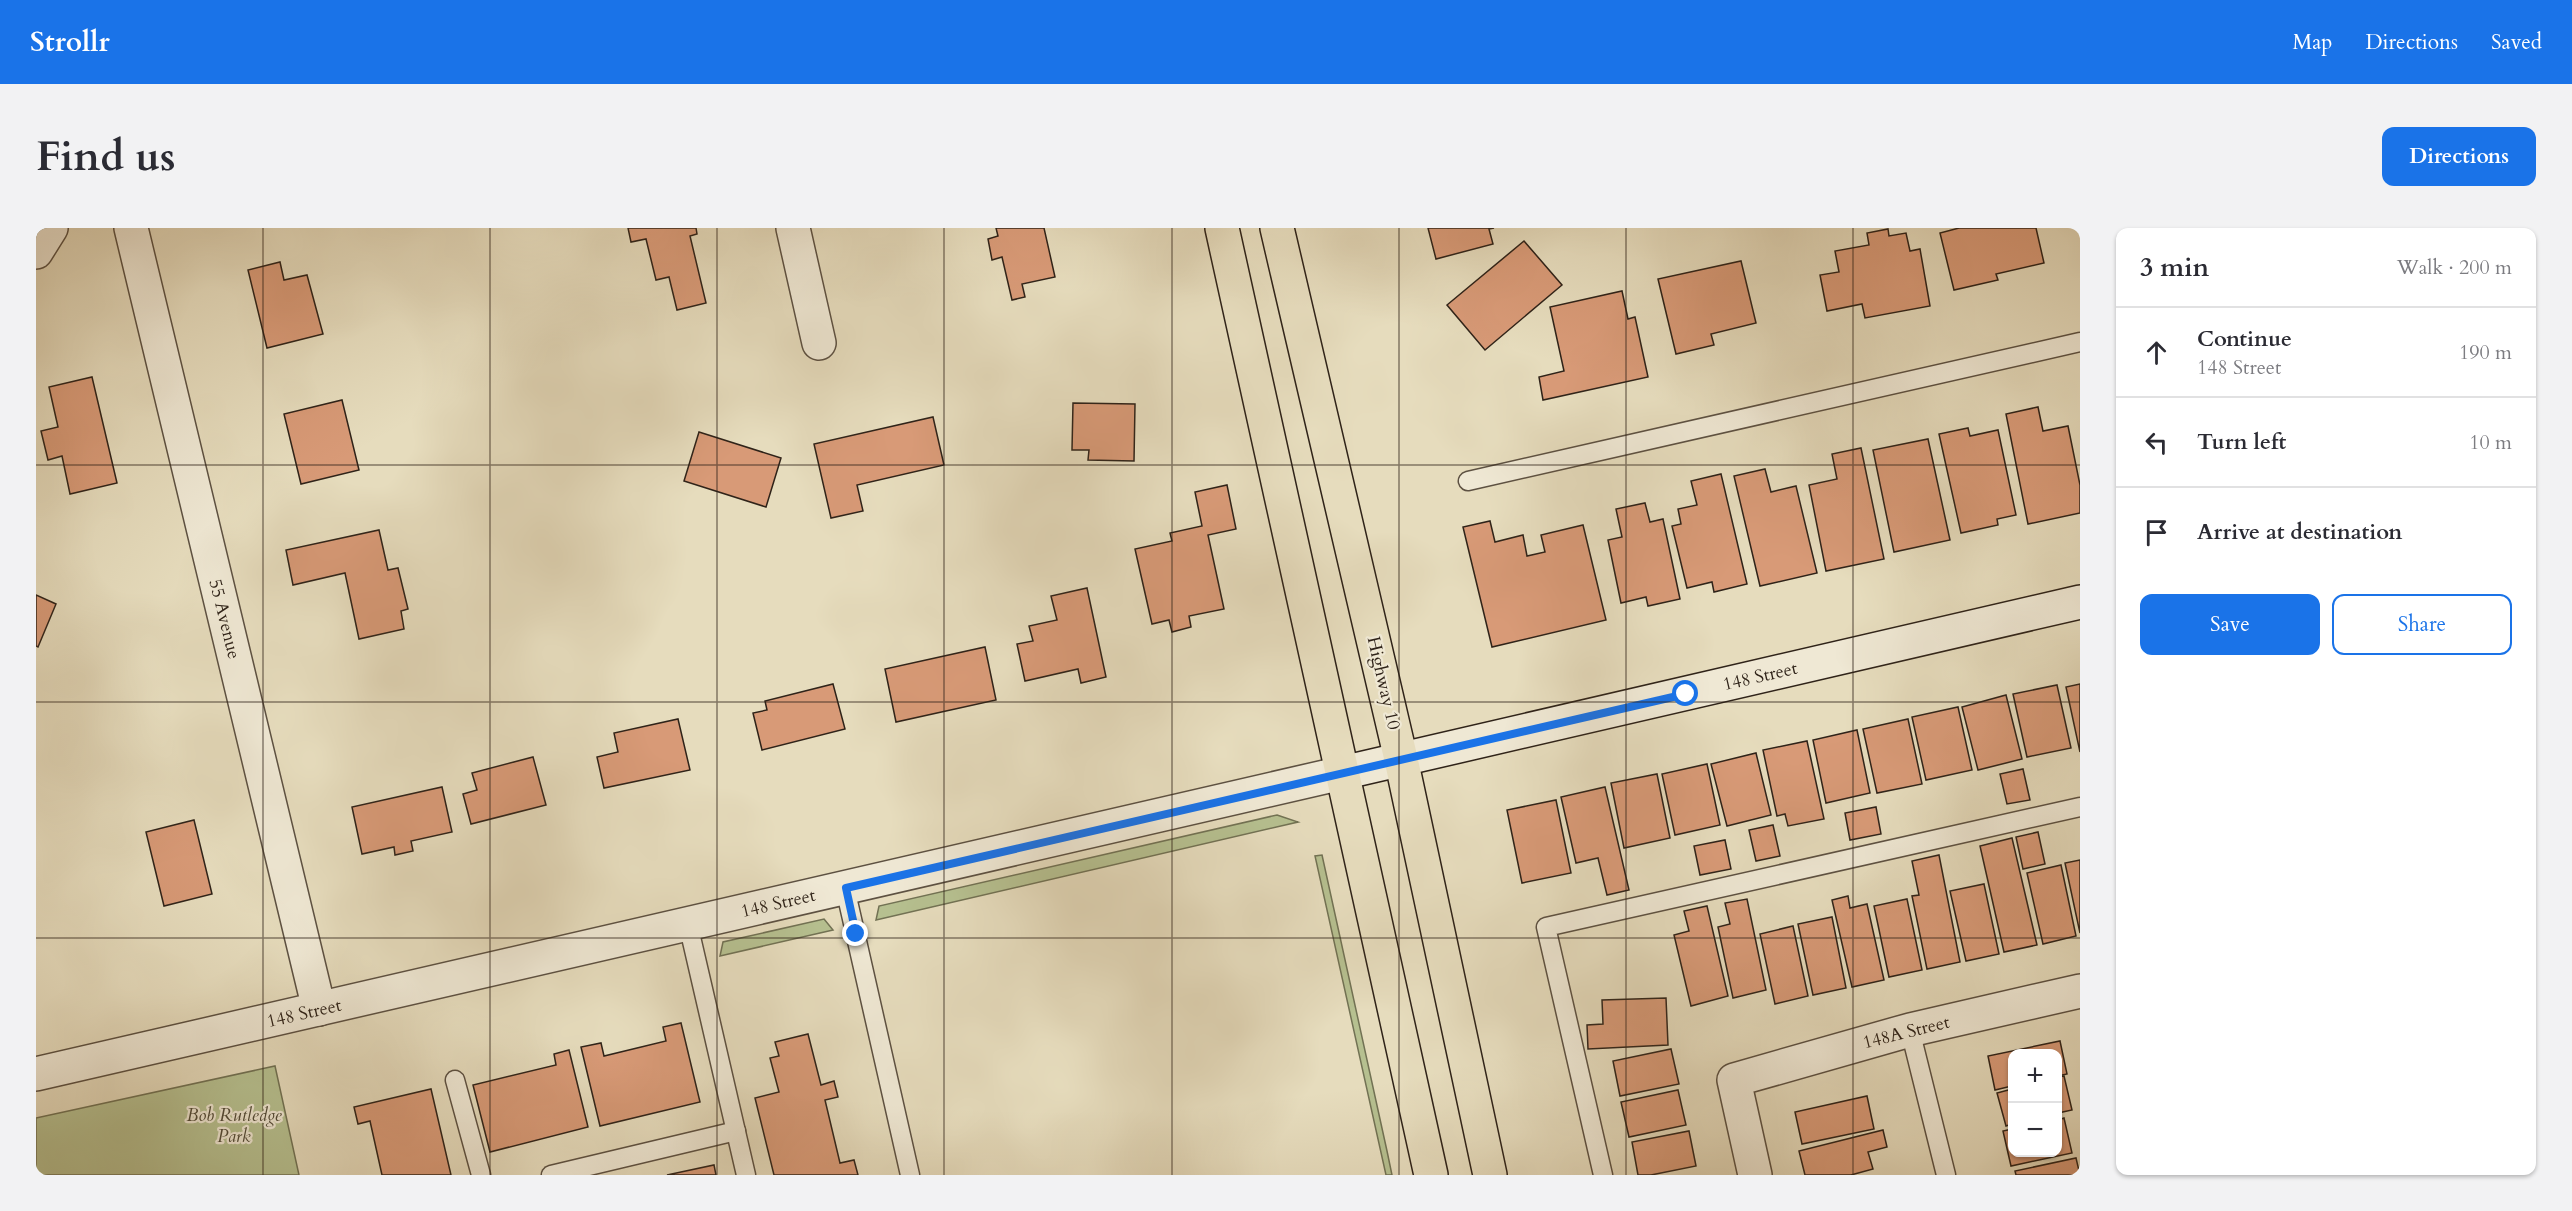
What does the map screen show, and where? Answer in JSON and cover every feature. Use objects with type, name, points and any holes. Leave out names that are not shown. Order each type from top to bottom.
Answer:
[{"type":"highway","points":[[1222,228],[1431,1175]]},
{"type":"highway","name":"Highway 10","points":[[1277,228],[1401,759],[1490,1175]]},
{"type":"street","points":[[36,252],[51,228]]},
{"type":"street","name":"55 Avenue","points":[[131,228],[319,1009]]},
{"type":"street","points":[[793,228],[819,343]]},
{"type":"street","name":"148 Street","points":[[36,1074],[2080,602]]},
{"type":"street","name":"148A Street","points":[[1755,1175],[1734,1080],[1910,1030],[2080,991]]},
{"type":"lane","points":[[1468,481],[2080,342]]},
{"type":"lane","points":[[1603,1175],[1546,927],[2080,807]]},
{"type":"lane","points":[[846,888],[910,1175]]},
{"type":"lane","points":[[688,924],[746,1175]]},
{"type":"lane","points":[[1910,1030],[1946,1175]]},
{"type":"lane","points":[[455,1080],[481,1175]]},
{"type":"lane","points":[[552,1175],[736,1131]]},
{"type":"green space","points":[[1277,815],[1298,822],[876,920],[879,906]]},
{"type":"green space","points":[[1322,855],[1392,1175],[1386,1175],[1315,856]]},
{"type":"green space","points":[[824,919],[833,930],[720,956],[723,942]]},
{"type":"green space","name":"Bob Rutledge Park","points":[[275,1066],[299,1175],[36,1175],[36,1118]]},
{"type":"building","points":[[628,228],[696,228],[697,234],[690,236],[706,303],[677,310],[669,277],[656,280],[646,239],[631,242]]},
{"type":"building","points":[[996,228],[1044,228],[1055,277],[1022,284],[1025,297],[1012,300],[1002,257],[992,260],[988,239],[998,236]]},
{"type":"building","points":[[1428,228],[1494,228],[1489,229],[1493,244],[1436,259]]},
{"type":"building","points":[[1959,228],[2036,228],[2044,263],[1996,274],[1998,280],[1954,290],[1940,233]]},
{"type":"building","points":[[1888,229],[1889,236],[1906,233],[1910,251],[1920,249],[1930,306],[1865,318],[1862,304],[1827,311],[1820,275],[1839,272],[1835,251],[1869,245],[1867,233]]},
{"type":"building","points":[[1524,241],[1562,285],[1485,350],[1447,305]]},
{"type":"building","points":[[1741,261],[1756,323],[1711,334],[1714,345],[1676,354],[1658,279]]},
{"type":"building","points":[[280,262],[284,280],[307,275],[323,334],[267,348],[248,270]]},
{"type":"building","points":[[1622,291],[1628,319],[1635,317],[1648,377],[1543,400],[1539,377],[1564,371],[1550,307]]},
{"type":"building","points":[[92,377],[117,483],[70,494],[62,456],[48,460],[41,431],[58,427],[49,387]]},
{"type":"building","points":[[342,400],[359,470],[301,484],[284,414]]},
{"type":"building","points":[[1073,403],[1135,404],[1134,461],[1088,460],[1089,450],[1072,450]]},
{"type":"building","points":[[2038,407],[2043,431],[2068,426],[2080,485],[2080,513],[2028,524],[2006,414]]},
{"type":"building","points":[[933,417],[944,465],[857,485],[863,511],[831,518],[814,444]]},
{"type":"building","points":[[1968,428],[1970,436],[1998,430],[2016,515],[1997,519],[1998,525],[1961,533],[1939,434]]},
{"type":"building","points":[[699,432],[781,458],[766,507],[684,481]]},
{"type":"building","points":[[1928,439],[1950,540],[1894,552],[1873,450]]},
{"type":"building","points":[[1861,448],[1884,559],[1826,571],[1809,485],[1837,479],[1832,454]]},
{"type":"building","points":[[1765,469],[1771,492],[1796,486],[1817,573],[1760,586],[1734,476]]},
{"type":"building","points":[[1721,474],[1747,584],[1714,592],[1712,582],[1687,588],[1672,526],[1681,524],[1678,509],[1697,505],[1691,481]]},
{"type":"building","points":[[1227,485],[1236,529],[1208,535],[1224,609],[1189,616],[1191,627],[1172,632],[1169,620],[1152,624],[1135,549],[1172,541],[1170,533],[1202,526],[1195,492]]},
{"type":"building","points":[[1645,503],[1650,522],[1663,519],[1680,599],[1648,606],[1646,597],[1621,603],[1608,540],[1622,537],[1616,509]]},
{"type":"building","points":[[1490,521],[1495,542],[1523,535],[1527,556],[1545,552],[1541,535],[1583,525],[1606,620],[1492,647],[1463,527]]},
{"type":"building","points":[[379,530],[388,570],[398,568],[408,609],[401,611],[404,629],[359,639],[345,573],[293,585],[286,550]]},
{"type":"building","points":[[1087,588],[1106,677],[1081,683],[1078,669],[1025,681],[1017,644],[1033,641],[1029,626],[1057,620],[1051,596]]},
{"type":"building","points":[[36,595],[56,604],[38,647],[36,646]]},
{"type":"building","points":[[985,647],[996,700],[896,722],[885,669]]},
{"type":"building","points":[[833,684],[845,729],[762,750],[753,713],[767,710],[765,701]]},
{"type":"building","points":[[2080,684],[2080,752],[2066,687]]},
{"type":"building","points":[[2057,685],[2071,748],[2027,757],[2013,694]]},
{"type":"building","points":[[2006,695],[2022,759],[1978,770],[1962,707]]},
{"type":"building","points":[[1958,707],[1972,770],[1926,780],[1912,717]]},
{"type":"building","points":[[678,719],[690,770],[604,788],[597,757],[618,752],[614,733]]},
{"type":"building","points":[[1908,719],[1922,784],[1877,793],[1863,729]]},
{"type":"building","points":[[1857,730],[1870,793],[1826,803],[1813,740]]},
{"type":"building","points":[[1807,741],[1824,819],[1788,826],[1785,814],[1777,816],[1763,750]]},
{"type":"building","points":[[1756,753],[1771,815],[1727,826],[1711,764]]},
{"type":"building","points":[[533,757],[546,805],[471,824],[463,794],[477,790],[472,773]]},
{"type":"building","points":[[1707,764],[1720,825],[1675,835],[1662,774]]},
{"type":"building","points":[[2023,769],[2030,800],[2007,804],[2000,774]]},
{"type":"building","points":[[1657,774],[1670,838],[1624,848],[1611,783]]},
{"type":"building","points":[[442,787],[452,832],[411,841],[413,851],[395,855],[394,847],[362,854],[352,807]]},
{"type":"building","points":[[1605,787],[1629,890],[1607,895],[1598,858],[1576,863],[1561,797]]},
{"type":"building","points":[[1556,800],[1571,873],[1522,883],[1507,810]]},
{"type":"building","points":[[1876,807],[1881,834],[1850,840],[1845,813]]},
{"type":"building","points":[[194,820],[212,894],[164,906],[146,832]]},
{"type":"building","points":[[1773,825],[1780,856],[1756,861],[1749,830]]},
{"type":"building","points":[[2038,832],[2045,864],[2023,869],[2016,837]]},
{"type":"building","points":[[2012,838],[2037,945],[2004,952],[1980,846]]},
{"type":"building","points":[[1725,840],[1731,869],[1700,875],[1694,846]]},
{"type":"building","points":[[1939,855],[1960,962],[1927,969],[1912,896],[1919,895],[1912,861]]},
{"type":"building","points":[[2080,860],[2080,933],[2065,863]]},
{"type":"building","points":[[2061,865],[2076,936],[2043,944],[2027,873]]},
{"type":"building","points":[[1984,884],[1999,954],[1966,961],[1950,891]]},
{"type":"building","points":[[1848,896],[1850,908],[1867,904],[1884,980],[1852,987],[1832,900]]},
{"type":"building","points":[[1747,899],[1766,990],[1733,998],[1718,927],[1730,924],[1725,903]]},
{"type":"building","points":[[1907,899],[1922,970],[1889,977],[1874,906]]},
{"type":"building","points":[[1707,906],[1728,996],[1691,1006],[1674,935],[1689,931],[1684,911]]},
{"type":"building","points":[[1832,917],[1846,988],[1813,995],[1798,924]]},
{"type":"building","points":[[1793,926],[1808,996],[1775,1004],[1760,934]]},
{"type":"building","points":[[1666,998],[1668,1045],[1588,1049],[1587,1025],[1603,1024],[1602,1000]]},
{"type":"building","points":[[681,1023],[700,1102],[600,1126],[581,1047],[601,1043],[604,1056],[666,1041],[663,1027]]},
{"type":"building","points":[[808,1034],[821,1085],[834,1081],[838,1097],[825,1100],[840,1163],[854,1160],[858,1175],[774,1175],[755,1098],[779,1092],[770,1058],[779,1056],[775,1042]]},
{"type":"building","points":[[2060,1041],[2062,1049],[2022,1049]]},
{"type":"building","points":[[1671,1049],[1679,1084],[1620,1096],[1613,1061]]},
{"type":"building","points":[[569,1050],[588,1127],[490,1152],[473,1085],[556,1065],[554,1054]]},
{"type":"building","points":[[2062,1050],[2067,1074],[2062,1075]]},
{"type":"building","points":[[2008,1052],[2008,1087],[1995,1090],[1988,1056]]},
{"type":"building","points":[[2062,1076],[2064,1076],[2072,1110],[2062,1112],[2062,1103]]},
{"type":"building","points":[[431,1089],[451,1175],[382,1175],[370,1121],[358,1124],[354,1107]]},
{"type":"building","points":[[1678,1090],[1686,1125],[1629,1137],[1621,1102]]},
{"type":"building","points":[[2008,1090],[2008,1125],[2006,1126],[1997,1093]]},
{"type":"building","points":[[1867,1096],[1874,1129],[1802,1144],[1795,1112]]},
{"type":"building","points":[[2064,1118],[2072,1153],[2062,1155],[2062,1119]]},
{"type":"building","points":[[1883,1130],[1887,1147],[1868,1152],[1873,1169],[1851,1175],[1805,1175],[1799,1151]]},
{"type":"building","points":[[2008,1130],[2008,1153],[2003,1131]]},
{"type":"building","points":[[1689,1131],[1696,1166],[1651,1175],[1638,1175],[1632,1142]]},
{"type":"building","points":[[2009,1157],[2053,1157],[2011,1166]]},
{"type":"building","points":[[2076,1158],[2080,1175],[2016,1175],[2015,1171]]},
{"type":"building","points":[[714,1165],[716,1175],[667,1175]]},
{"type":"route","points":[[856,934],[846,888],[1686,694]]}]
